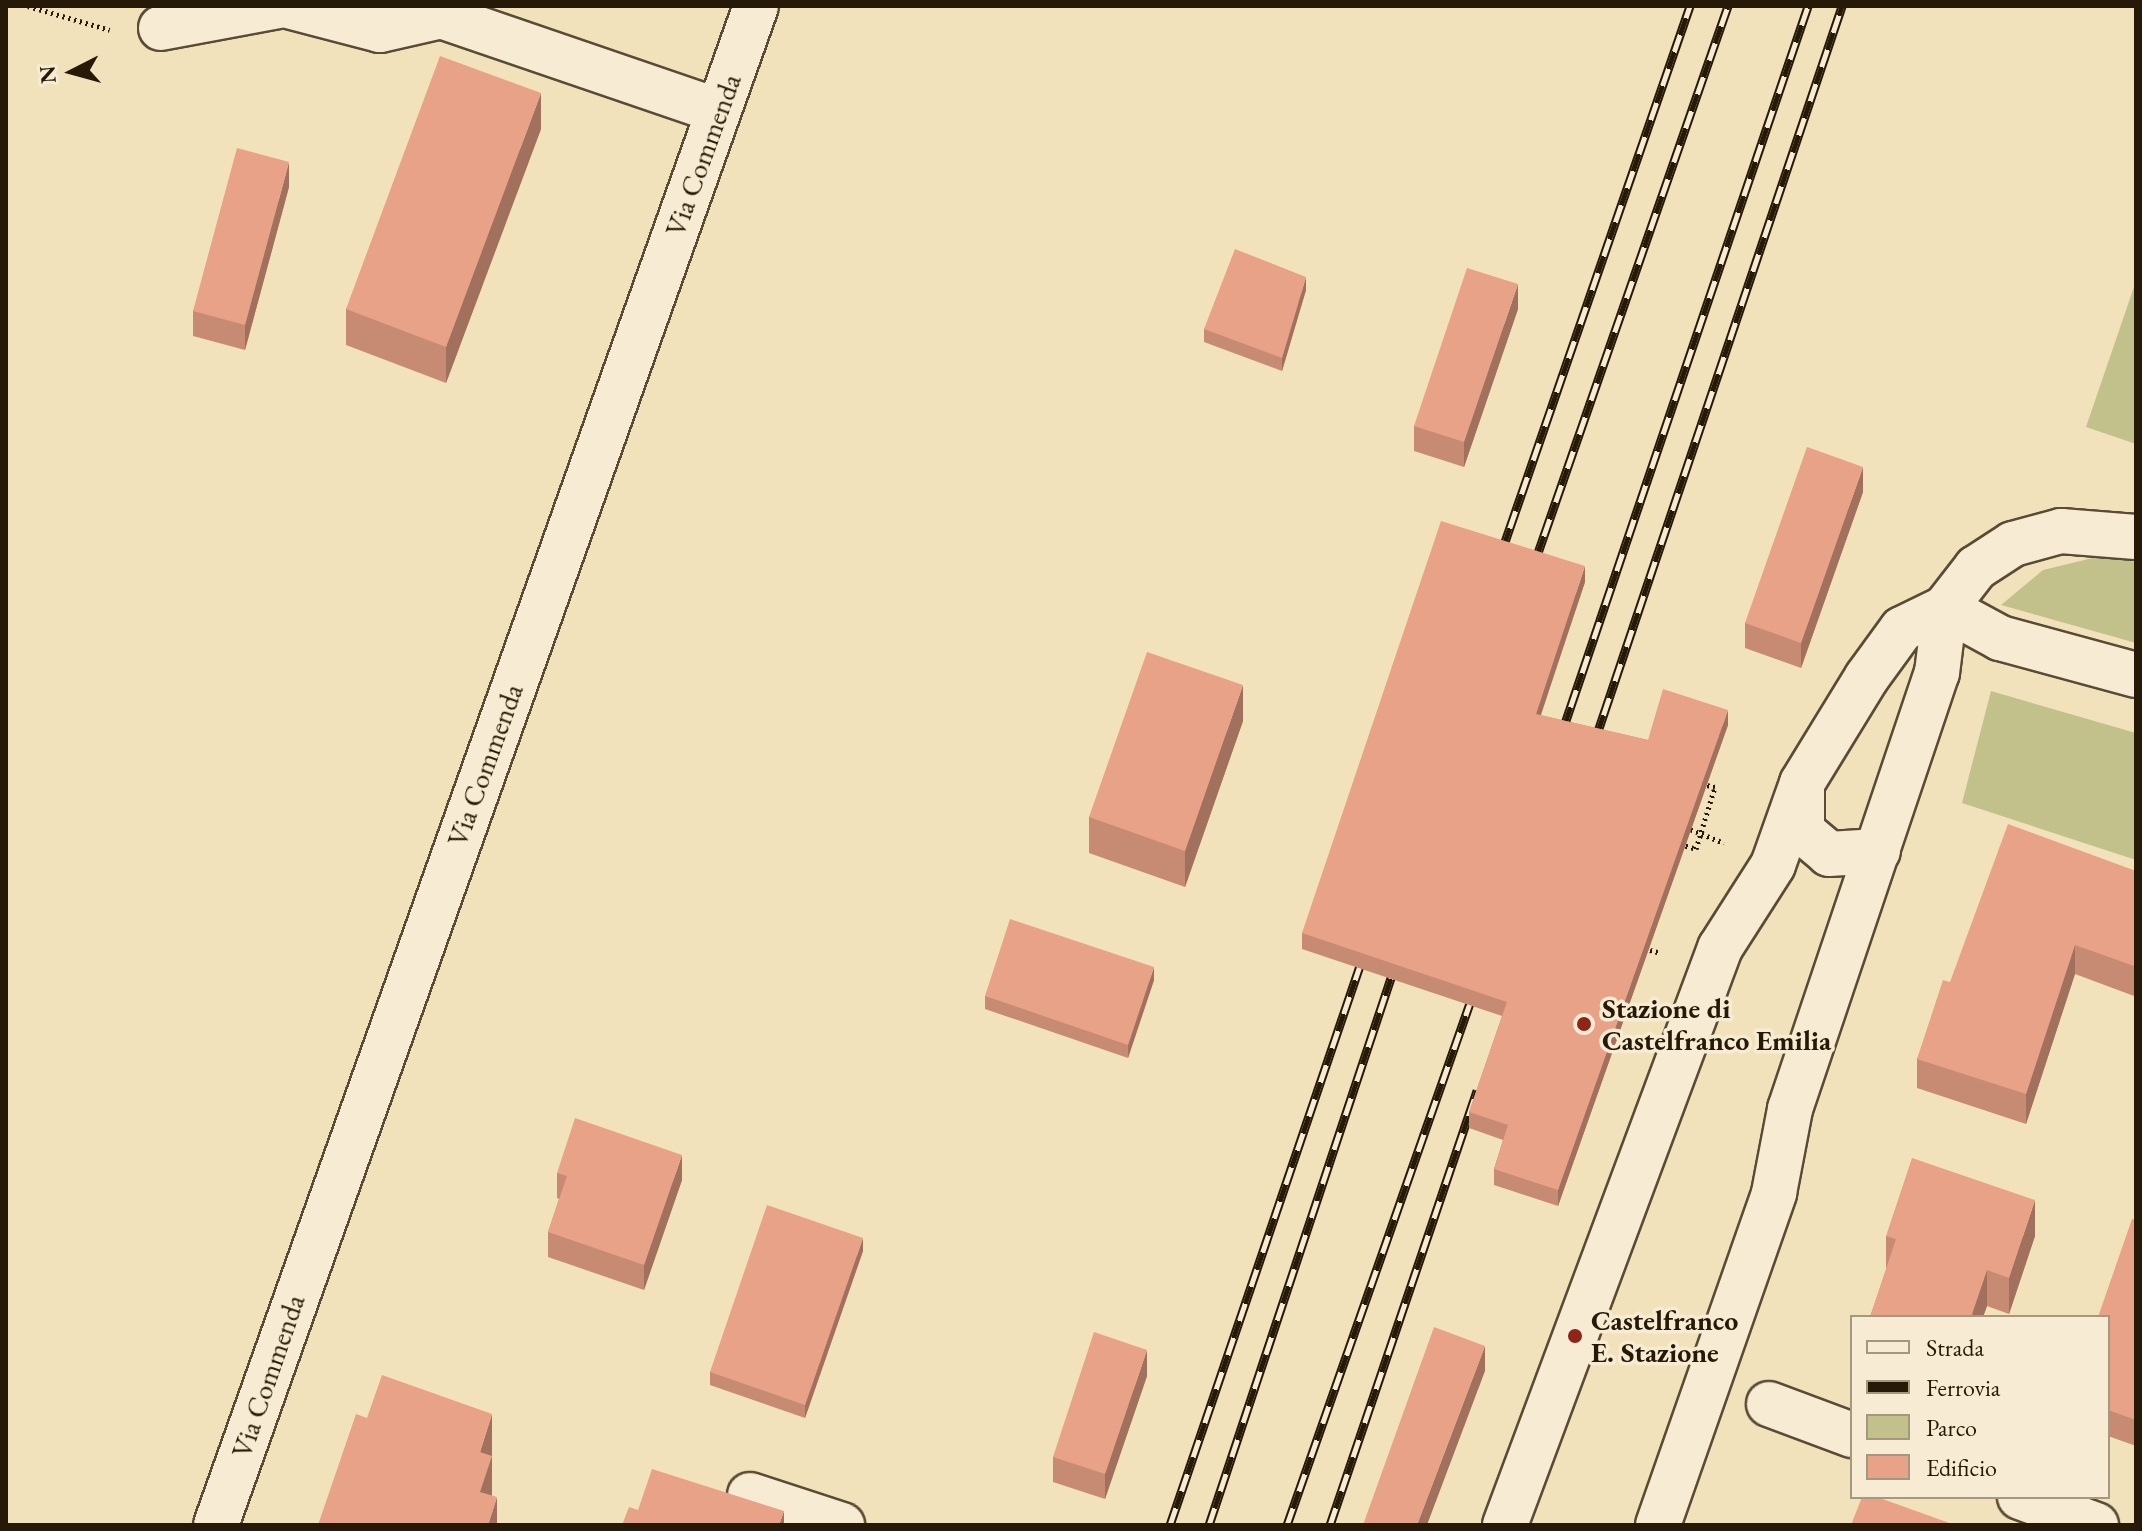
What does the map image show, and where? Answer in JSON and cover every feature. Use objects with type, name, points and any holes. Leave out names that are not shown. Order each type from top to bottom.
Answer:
[{"type":"street","points":[[161,28],[278,6]]},
{"type":"street","points":[[288,6],[380,30],[441,16],[718,111]]},
{"type":"street","name":"Via Commenda","points":[[216,1525],[756,6]]},
{"type":"street","points":[[1658,1525],[1774,1193],[1790,1109],[1937,673],[1945,608],[1967,575],[2013,544],[2061,531],[2136,537]]},
{"type":"street","points":[[1945,608],[2000,638],[2136,675]]},
{"type":"street","points":[[1505,1525],[1720,948],[1773,865],[1802,783],[1902,629],[1945,608]]},
{"type":"street","points":[[1802,783],[1802,831],[1829,854],[1878,851]]},
{"type":"street","points":[[1769,1404],[1850,1434]]},
{"type":"street","points":[[750,1495],[842,1525]]},
{"type":"street","points":[[2025,1499],[2096,1525]]},
{"type":"path","points":[[28,6],[100,31],[161,28]]},
{"type":"path","points":[[1666,839],[1696,849],[1715,787],[1688,779]]},
{"type":"path","points":[[1674,823],[1701,833]]},
{"type":"green space","points":[[2136,281],[2136,444],[2086,427]]},
{"type":"green space","points":[[2101,556],[2136,562],[2136,643],[2001,605],[2043,570]]},
{"type":"green space","points":[[1991,691],[2136,733],[2136,860],[1962,803]]},
{"type":"building","points":[[440,56],[541,93],[446,347],[346,309]]},
{"type":"building","points":[[237,148],[289,162],[245,325],[193,311]]},
{"type":"building","points":[[1235,249],[1306,277],[1282,358],[1204,329]]},
{"type":"building","points":[[1467,268],[1518,284],[1464,442],[1414,426]]},
{"type":"building","points":[[1807,447],[1863,467],[1801,643],[1745,623]]},
{"type":"building","points":[[1441,521],[1585,566],[1536,714],[1648,740],[1663,689],[1728,710],[1558,1190],[1494,1169],[1508,1125],[1469,1112],[1507,1002],[1302,933]]},
{"type":"building","points":[[1147,652],[1243,685],[1185,851],[1089,817]]},
{"type":"building","points":[[2008,824],[2136,871],[2134,966],[2075,945],[2026,1094],[1917,1059],[1943,980],[1950,982]]},
{"type":"building","points":[[1010,919],[1154,967],[1128,1045],[985,996]]},
{"type":"building","points":[[575,1118],[682,1155],[644,1265],[548,1232],[567,1176],[557,1173]]},
{"type":"building","points":[[1912,1158],[2035,1200],[2009,1278],[1987,1270],[1972,1315],[1871,1315],[1896,1239],[1886,1236]]},
{"type":"building","points":[[767,1205],[863,1238],[805,1405],[710,1372]]},
{"type":"building","points":[[2132,1219],[2136,1220],[2136,1420],[2110,1411],[2110,1315],[2099,1315]]},
{"type":"building","points":[[1434,1327],[1485,1346],[1417,1525],[1363,1525]]},
{"type":"building","points":[[1094,1332],[1147,1350],[1105,1474],[1053,1457]]},
{"type":"building","points":[[382,1375],[492,1414],[480,1452],[492,1456],[480,1492],[497,1497],[488,1525],[318,1525],[356,1414],[367,1418]]},
{"type":"building","points":[[652,1469],[784,1511],[779,1525],[622,1525],[629,1507],[638,1510]]},
{"type":"building","points":[[1861,1499],[1883,1499],[1955,1525],[1851,1525]]},
{"type":"railway","points":[[1498,562],[1690,6]]},
{"type":"railway","points":[[1532,570],[1728,6]]},
{"type":"railway","points":[[1559,741],[1808,6]]},
{"type":"railway","points":[[1592,749],[1842,6]]},
{"type":"railway","points":[[1170,1525],[1366,948]]},
{"type":"railway","points":[[1209,1525],[1397,960]]},
{"type":"railway","points":[[1287,1525],[1477,983]]},
{"type":"railway","points":[[1330,1525],[1477,1090]]},
{"type":"place","name":"Stazione di Castelfranco Emilia","points":[[1584,1024]]},
{"type":"place","name":"Castelfranco E. Stazione","points":[[1575,1336]]}]
